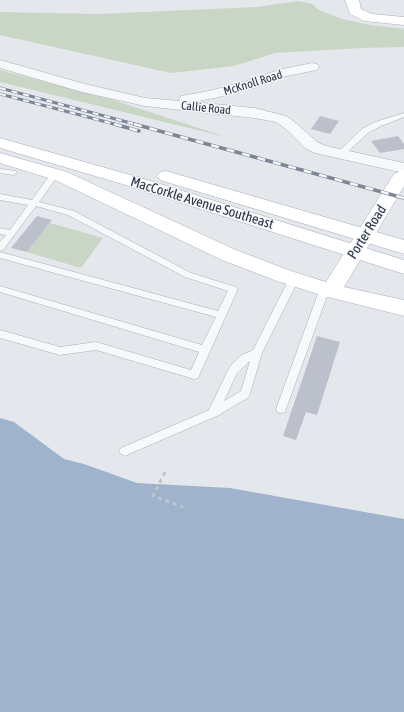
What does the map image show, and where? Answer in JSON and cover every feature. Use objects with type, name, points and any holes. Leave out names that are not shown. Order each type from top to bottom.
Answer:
[{"type":"main road","points":[[352,0],[355,12],[369,18],[404,21]]},
{"type":"main road","name":"MacCorkle Avenue Southeast","points":[[0,128],[360,243],[404,267]]},
{"type":"main road","name":"MacCorkle Avenue Southeast","points":[[0,142],[135,182],[360,243],[404,247]]},
{"type":"main road","points":[[0,158],[55,174],[229,255],[328,290],[404,308]]},
{"type":"main road","name":"Porter Road","points":[[328,290],[360,243],[400,178],[404,175]]},
{"type":"street","name":"Callie Road","points":[[0,64],[82,88],[145,102],[270,116],[282,120],[291,126],[311,145],[322,150],[404,168]]},
{"type":"street","name":"McKnoll Road","points":[[145,102],[189,99],[210,95],[252,84],[278,74],[312,67]]},
{"type":"lane","points":[[339,154],[365,131],[378,124],[404,115]]},
{"type":"lane","points":[[0,171],[13,173]]},
{"type":"lane","points":[[0,248],[55,174]]},
{"type":"lane","points":[[0,197],[34,203],[71,213],[188,275],[233,289],[194,375],[96,346],[60,351],[0,334]]},
{"type":"lane","points":[[0,231],[12,233]]},
{"type":"lane","points":[[0,255],[222,315]]},
{"type":"lane","points":[[124,451],[213,413],[245,394],[257,353],[294,279]]},
{"type":"lane","points":[[0,290],[205,350]]},
{"type":"lane","points":[[280,409],[328,290]]},
{"type":"lane","points":[[213,413],[233,371],[244,359],[257,353]]},
{"type":"path","points":[[165,472],[153,496],[183,507]]},
{"type":"green space","points":[[299,1],[312,4],[319,10],[342,19],[370,25],[404,29],[404,47],[275,53],[234,66],[171,73],[0,35],[0,12],[99,14],[256,7]]},
{"type":"green space","points":[[0,70],[110,99],[226,137],[0,82]]},
{"type":"green space","points":[[50,223],[103,238],[81,268],[27,252]]},
{"type":"water","points":[[0,418],[14,422],[64,459],[84,464],[137,483],[230,488],[404,519],[404,712],[0,712]]},
{"type":"building","points":[[320,116],[339,121],[330,134],[311,129]]},
{"type":"building","points":[[398,136],[404,144],[404,149],[380,153],[371,141]]},
{"type":"building","points":[[37,216],[52,220],[27,252],[11,248]]},
{"type":"building","points":[[317,336],[340,342],[317,415],[306,412],[296,440],[283,436]]},
{"type":"railway","points":[[0,88],[138,125]]},
{"type":"railway","points":[[0,94],[118,125]]},
{"type":"railway","points":[[114,124],[139,131]]},
{"type":"railway","points":[[134,124],[404,198]]}]
